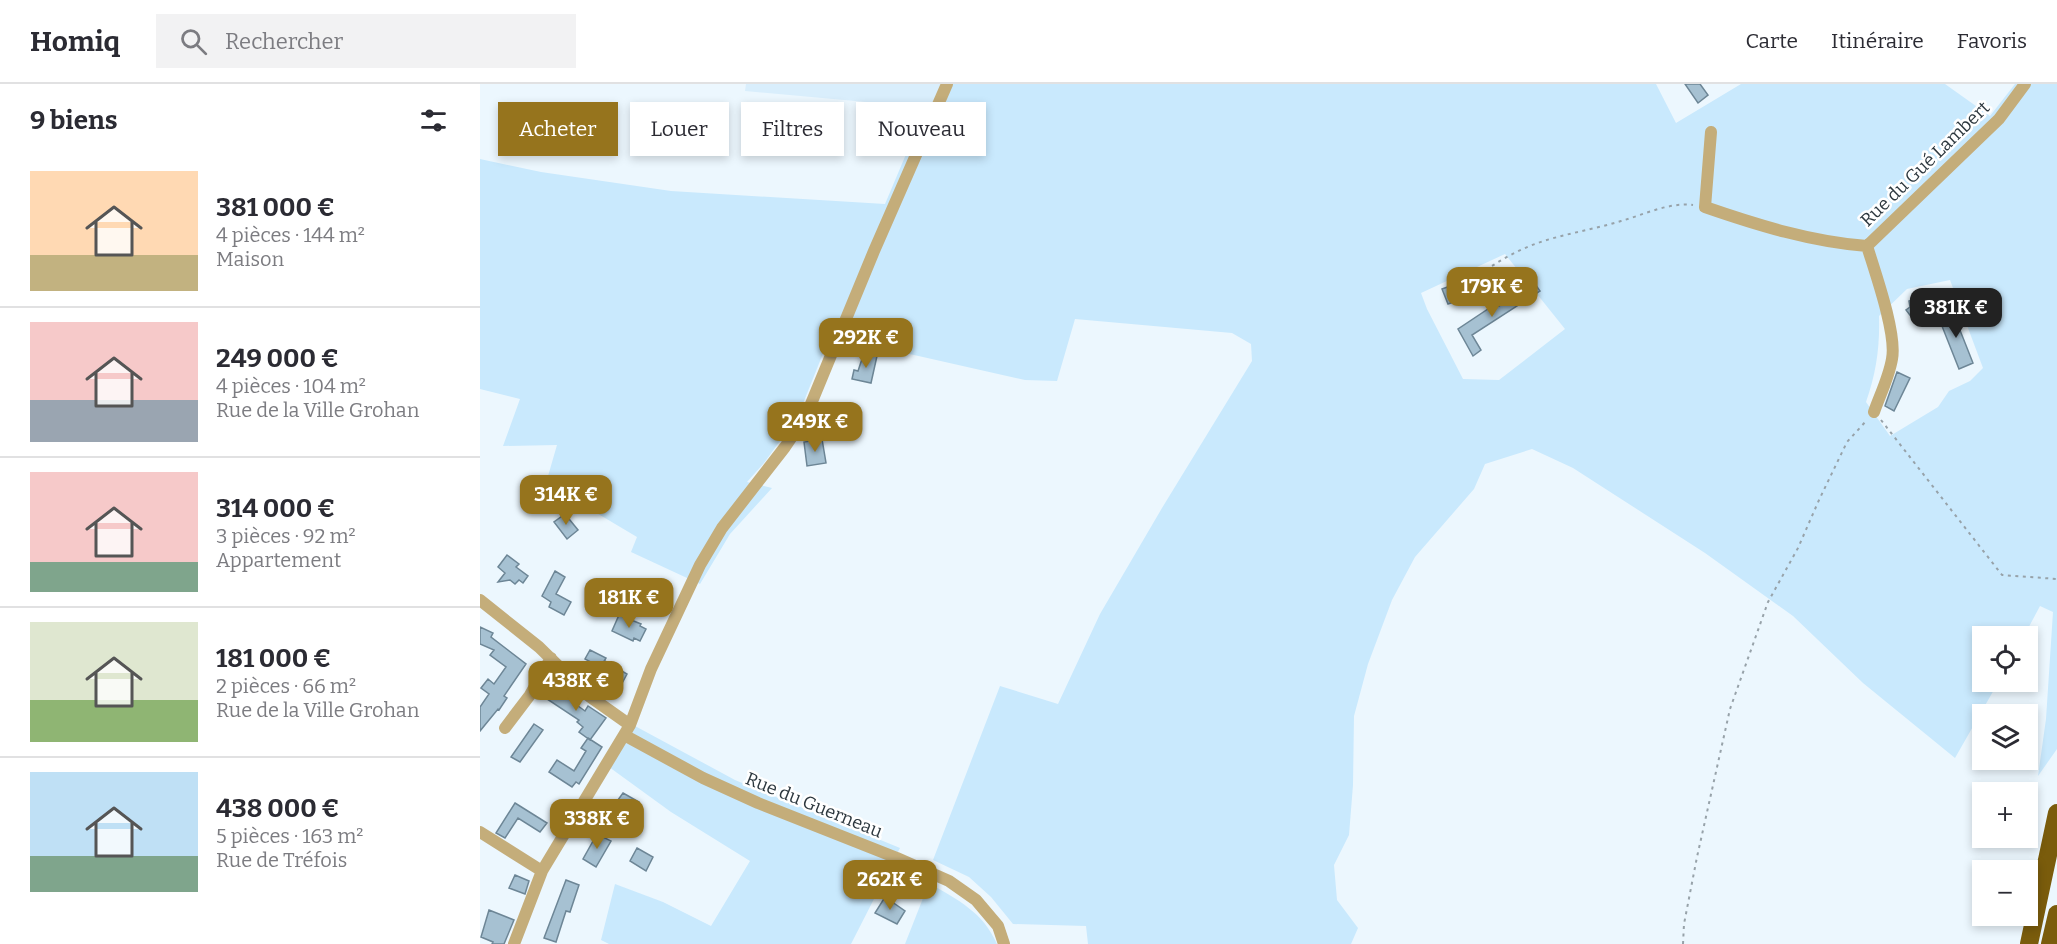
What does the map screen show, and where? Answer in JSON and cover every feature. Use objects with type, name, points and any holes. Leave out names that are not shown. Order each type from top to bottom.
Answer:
[{"type":"highway","points":[[2030,944],[2057,813]]},
{"type":"highway","points":[[2050,944],[2057,914]]},
{"type":"street","points":[[514,944],[542,871],[627,730],[651,669],[700,565],[722,528],[786,447],[806,416],[874,251],[947,84]]},
{"type":"street","name":"Rue du Gué Lambert","points":[[1874,412],[1893,358],[1891,334],[1867,246],[2000,119],[2025,84]]},
{"type":"street","points":[[1711,132],[1705,207],[1742,220],[1836,244],[1867,246]]},
{"type":"street","name":"Rue du Guerneau","points":[[480,600],[551,658],[627,730],[703,778],[758,803],[949,881],[976,900],[998,926],[1004,944]]},
{"type":"street","points":[[505,728],[530,694],[551,658]]},
{"type":"street","points":[[480,832],[542,871]]},
{"type":"path","points":[[1473,278],[1498,261],[1536,244],[1664,208],[1685,205],[1705,207]]},
{"type":"path","points":[[1683,944],[1684,924],[1696,856],[1730,709],[1768,602],[1798,548],[1847,442],[1874,412],[2002,575],[2057,579]]},
{"type":"shaded area","points":[[746,84],[952,84],[946,102],[866,102],[745,91]]},
{"type":"shaded area","points":[[952,84],[1656,84],[1676,123],[1741,84],[1945,84],[1990,116],[2015,84],[2057,84],[2057,749],[2038,776],[2046,719],[2053,612],[2040,606],[2029,626],[1972,626],[1972,692],[1993,692],[1986,704],[1972,704],[1972,728],[1955,758],[1863,683],[1793,616],[1705,553],[1573,468],[1532,449],[1485,464],[1474,489],[1415,557],[1392,600],[1368,664],[1354,716],[1353,785],[1349,835],[1334,865],[1337,900],[1358,928],[1351,944],[1088,944],[1086,926],[1013,924],[991,897],[969,877],[933,860],[1000,686],[1058,704],[1100,614],[1252,361],[1251,344],[1232,333],[1075,319],[1057,381],[1025,380],[830,336],[798,416],[764,463],[747,482],[772,488],[730,534],[700,584],[631,552],[637,537],[546,483],[557,445],[503,446],[520,399],[480,389],[480,159],[541,172],[671,191],[885,204],[905,156],[986,156],[986,102],[946,102]],"holes":[[[1505,254],[1565,329],[1499,380],[1463,379],[1421,293]],[[1950,280],[1983,368],[1970,381],[1949,391],[1938,407],[1890,436],[1866,402],[1877,360],[1879,316],[1907,289]]]},
{"type":"shaded area","points":[[635,726],[735,780],[900,848],[851,944],[609,944],[601,940],[615,884],[663,902],[711,926],[750,861],[671,812],[609,767]]},
{"type":"shaded area","points":[[929,883],[960,901],[977,915],[985,923],[997,944],[905,944]]},
{"type":"building","points":[[1685,84],[1700,84],[1708,95],[1698,103]]},
{"type":"building","points":[[1535,284],[1540,291],[1472,335],[1481,350],[1473,356],[1458,329],[1497,303],[1499,306]]},
{"type":"building","points":[[1453,285],[1459,300],[1448,304],[1442,289]]},
{"type":"building","points":[[1921,297],[1924,305],[1933,302],[1937,314],[1916,323],[1906,310],[1910,307],[1909,301]]},
{"type":"building","points":[[1952,310],[1973,363],[1959,369],[1938,316]]},
{"type":"building","points":[[864,353],[877,356],[871,383],[852,379],[854,370],[858,371]]},
{"type":"building","points":[[1897,372],[1910,378],[1894,411],[1885,406]]},
{"type":"building","points":[[822,439],[826,463],[807,466],[804,442]]},
{"type":"building","points":[[565,514],[578,530],[567,539],[554,522]]},
{"type":"building","points":[[507,555],[519,564],[516,567],[528,576],[523,583],[519,580],[515,584],[510,580],[498,582],[505,573],[498,567]]},
{"type":"building","points":[[555,571],[565,577],[556,594],[571,602],[564,615],[549,607],[551,602],[542,596]]},
{"type":"building","points":[[619,615],[641,624],[640,626],[646,629],[640,641],[634,638],[633,641],[612,631]]},
{"type":"building","points":[[480,627],[493,633],[491,637],[526,664],[504,696],[507,698],[499,710],[480,731],[480,707],[489,694],[481,688],[488,679],[494,684],[506,667],[490,655],[494,650],[480,644]]},
{"type":"building","points":[[590,650],[606,658],[603,663],[605,661],[627,674],[614,698],[598,689],[597,691],[587,683],[600,667],[585,659]]},
{"type":"building","points":[[548,684],[585,711],[588,706],[606,718],[590,740],[579,732],[583,727],[577,722],[579,720],[541,695]]},
{"type":"building","points":[[534,724],[543,730],[520,762],[511,757]]},
{"type":"building","points":[[588,738],[602,747],[579,784],[576,782],[572,787],[549,772],[557,760],[574,771],[586,751],[581,748]]},
{"type":"building","points":[[623,793],[639,802],[632,814],[615,804]]},
{"type":"building","points":[[515,803],[547,823],[540,832],[518,818],[505,838],[496,833]]},
{"type":"building","points":[[597,834],[611,841],[596,867],[583,859]]},
{"type":"building","points":[[637,848],[653,857],[646,871],[630,861]]},
{"type":"building","points":[[515,875],[529,881],[525,894],[509,888]]},
{"type":"building","points":[[566,880],[579,885],[570,912],[566,911],[556,942],[544,938]]},
{"type":"building","points":[[885,897],[905,911],[897,924],[875,913]]},
{"type":"building","points":[[489,910],[514,920],[504,944],[492,944],[493,942],[481,937]]}]
